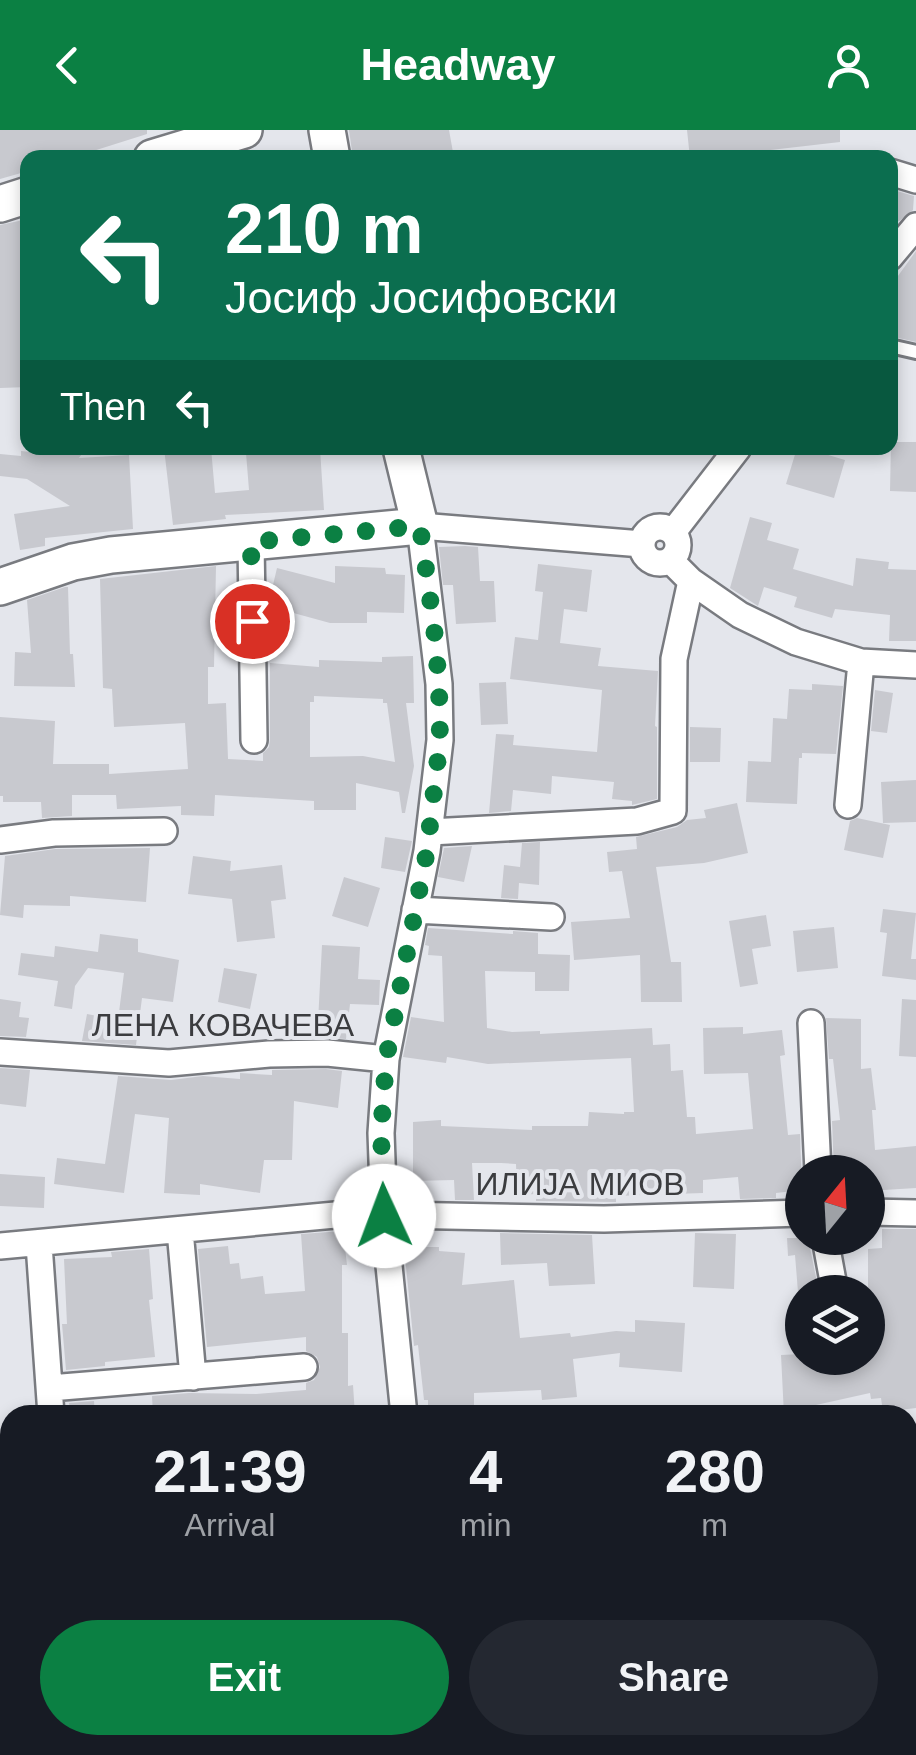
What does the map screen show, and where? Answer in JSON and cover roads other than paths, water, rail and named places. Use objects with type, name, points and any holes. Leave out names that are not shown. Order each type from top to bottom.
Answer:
[{"type":"main road","points":[[178,150],[244,130]]},
{"type":"main road","points":[[0,587],[92,559],[420,526],[403,455]]},
{"type":"street","points":[[898,248],[916,226]]},
{"type":"street","points":[[672,532],[732,455]]},
{"type":"street","points":[[403,1405],[384,1216],[381,1133],[386,1060],[430,832],[440,740],[439,684],[420,526],[642,544]]},
{"type":"street","points":[[656,527],[672,532],[678,543],[675,556],[664,563],[651,561],[642,550],[646,533],[656,527]]},
{"type":"street","points":[[251,542],[254,740]]},
{"type":"street","points":[[670,560],[691,581],[740,614],[796,642],[861,662],[916,665]]},
{"type":"street","points":[[430,832],[637,820],[673,811],[674,659],[691,581]]},
{"type":"street","points":[[848,805],[861,662]]},
{"type":"street","points":[[0,840],[54,833],[164,832]]},
{"type":"street","points":[[415,910],[552,917]]},
{"type":"street","points":[[811,1023],[817,1155]]},
{"type":"street","name":"ЛЕНА КОВАЧЕВА","points":[[0,1052],[169,1063],[269,1054],[386,1060]]},
{"type":"street","points":[[885,1212],[916,1213]]},
{"type":"street","name":"ИЛИЈА МИОВ","points":[[0,1246],[346,1214],[604,1219],[785,1214]]},
{"type":"street","points":[[180,1230],[193,1377]]},
{"type":"street","points":[[39,1244],[51,1405]]},
{"type":"street","points":[[50,1388],[304,1366]]}]
